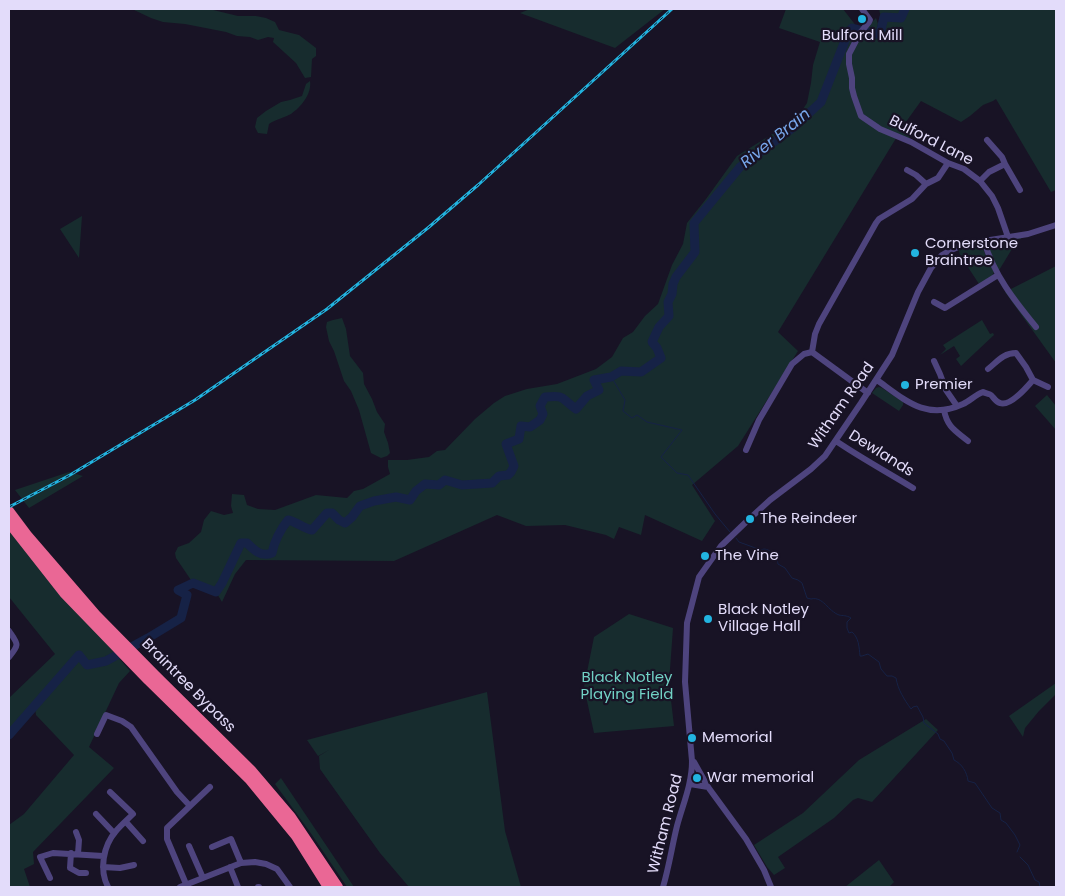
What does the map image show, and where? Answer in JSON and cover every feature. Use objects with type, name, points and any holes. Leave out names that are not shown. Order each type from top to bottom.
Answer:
[{"type":"highway","name":"Braintree Bypass","points":[[9,511],[115,640]]},
{"type":"highway","name":"Braintree Bypass","points":[[9,523],[64,593],[115,640],[250,780],[296,836],[328,887]]},
{"type":"highway","name":"Braintree Bypass","points":[[140,666],[251,770],[290,817],[338,887]]},
{"type":"street","name":"Bulford Lane","points":[[862,9],[870,20],[849,54],[854,96],[861,116],[880,129],[911,142],[948,163],[964,169],[980,181],[992,196],[1008,237]]},
{"type":"street","points":[[987,140],[1002,157],[1020,190]]},
{"type":"street","points":[[812,352],[819,324],[876,223],[879,219],[912,199],[926,184],[938,178],[948,163]]},
{"type":"street","points":[[980,181],[989,172],[1005,164]]},
{"type":"street","points":[[907,170],[926,184]]},
{"type":"street","name":"Witham Road","points":[[663,887],[692,773],[685,682],[686,626],[699,577],[721,546],[770,500],[825,456],[892,355],[918,292],[931,268],[942,255],[965,244],[1028,234],[1056,225]]},
{"type":"street","points":[[984,241],[988,254],[1007,291],[1036,326]]},
{"type":"street","points":[[934,302],[945,308],[998,275]]},
{"type":"street","points":[[812,352],[868,393]]},
{"type":"street","points":[[746,450],[759,420],[792,364],[804,354],[812,352]]},
{"type":"street","points":[[988,369],[1009,353],[1016,353],[1033,380],[1048,387]]},
{"type":"street","points":[[934,362],[946,390],[957,406]]},
{"type":"street","points":[[877,380],[911,404],[930,410],[944,410],[965,404],[983,392],[1004,404],[1015,398],[1033,380]]},
{"type":"street","points":[[944,410],[946,420],[951,428],[968,441]]},
{"type":"street","name":"Dewlands","points":[[836,441],[913,488]]},
{"type":"street","points":[[9,631],[17,642],[9,657]]},
{"type":"street","points":[[97,734],[106,715],[122,721],[131,727],[177,792],[190,806]]},
{"type":"street","points":[[692,761],[708,787],[746,839],[764,870],[771,887]]},
{"type":"street","points":[[690,784],[708,787]]},
{"type":"street","points":[[210,787],[168,828],[167,839],[183,886],[241,863],[256,862],[277,869],[290,887]]},
{"type":"street","points":[[108,887],[105,881],[103,856],[114,833],[133,814],[110,792]]},
{"type":"street","points":[[96,814],[114,833]]},
{"type":"street","points":[[126,822],[142,841]]},
{"type":"street","points":[[76,832],[79,840],[70,868],[79,873],[86,872]]},
{"type":"street","points":[[212,847],[231,839],[241,863]]},
{"type":"street","points":[[189,846],[203,878]]},
{"type":"street","points":[[50,878],[40,857],[52,853],[103,856]]},
{"type":"street","points":[[103,867],[120,868],[134,865]]},
{"type":"street","points":[[230,867],[238,887]]},
{"type":"green space","points":[[132,9],[209,9],[238,16],[266,18],[275,22],[279,30],[299,35],[316,48],[316,56],[312,59],[311,77],[305,78],[296,63],[273,42],[274,38],[268,37],[258,40],[185,24],[163,22]]},
{"type":"green space","points":[[530,9],[665,9],[615,48],[520,13]]},
{"type":"green space","points":[[786,9],[843,9],[857,27],[866,30],[876,18],[878,24],[876,31],[882,23],[879,9],[1056,9],[1056,190],[1051,192],[996,99],[983,105],[961,122],[921,101],[903,126],[909,132],[909,140],[898,135],[778,332],[798,351],[738,446],[692,485],[715,521],[702,541],[645,515],[641,535],[619,527],[614,539],[606,535],[565,525],[526,526],[497,515],[394,561],[246,560],[235,574],[222,602],[216,592],[193,583],[176,558],[175,553],[178,547],[189,543],[201,532],[204,520],[211,511],[224,515],[233,513],[231,506],[232,494],[244,495],[247,505],[258,509],[275,510],[316,495],[347,498],[354,491],[363,489],[390,474],[388,460],[429,457],[437,451],[445,450],[475,419],[505,396],[527,389],[557,384],[596,369],[612,357],[623,338],[633,332],[645,316],[658,304],[672,265],[683,244],[687,223],[737,156],[785,126],[801,112],[807,103],[813,65],[820,42],[779,28]]},
{"type":"green space","points":[[310,81],[308,95],[298,108],[291,114],[269,124],[267,134],[258,133],[255,127],[257,118],[281,102],[302,96],[306,84]]},
{"type":"green space","points":[[82,216],[79,258],[60,229]]},
{"type":"green space","points":[[1021,236],[1021,239],[1018,239],[998,272],[988,247],[989,244]]},
{"type":"green space","points":[[980,243],[994,272],[992,276],[979,284],[960,255],[958,248]]},
{"type":"green space","points":[[1056,266],[1056,363],[1005,292]]},
{"type":"green space","points":[[342,318],[346,329],[350,356],[363,373],[364,384],[377,412],[385,424],[384,432],[390,453],[381,458],[371,453],[359,410],[351,391],[344,381],[329,341],[326,327],[327,322]]},
{"type":"green space","points":[[982,320],[990,334],[993,333],[994,335],[961,366],[956,359],[960,356],[954,346],[940,355],[946,349],[943,345]]},
{"type":"green space","points":[[879,387],[903,402],[899,411],[872,393]]},
{"type":"green space","points":[[1047,395],[1056,406],[1056,430],[1035,406]]},
{"type":"green space","points":[[69,472],[83,476],[29,508],[15,490]]},
{"type":"green space","points":[[9,529],[130,671],[119,683],[89,747],[114,768],[33,852],[34,864],[24,869],[30,887],[9,887],[9,825],[24,814],[74,755],[36,715],[34,701],[9,732],[9,698],[55,654],[9,597]]},
{"type":"green space","name":"Black Notley Playing Field","points":[[629,614],[673,628],[669,683],[674,726],[594,733],[584,687],[594,637]]},
{"type":"green space","points":[[1056,683],[1056,694],[1025,728],[1023,737],[1009,716]]},
{"type":"green space","points":[[487,692],[505,831],[521,887],[409,887],[380,853],[320,769],[319,756],[329,750],[318,756],[307,740]]},
{"type":"green space","points":[[926,719],[938,730],[872,802],[858,798],[853,800],[834,818],[778,857],[785,868],[774,875],[754,845],[803,813],[859,760]]},
{"type":"green space","points":[[281,778],[354,887],[347,887],[275,784]]},
{"type":"green space","points":[[879,860],[894,882],[889,887],[845,887]]},
{"type":"waterway","name":"River Brain","points":[[9,735],[79,655],[87,665],[106,661],[181,618],[187,595],[178,590],[193,583],[216,592],[241,543],[247,543],[258,553],[268,554],[272,553],[278,535],[288,520],[312,530],[327,513],[332,513],[345,523],[360,506],[396,497],[410,500],[416,491],[425,484],[439,485],[445,480],[462,485],[492,483],[499,476],[508,475],[511,472],[514,466],[506,444],[519,439],[521,426],[530,427],[540,420],[543,414],[540,406],[545,397],[560,397],[576,409],[587,396],[599,390],[594,380],[611,377],[621,371],[641,372],[661,358],[652,342],[659,327],[669,316],[668,302],[676,277],[695,252],[694,223],[740,167],[794,127],[821,102],[848,33],[852,28],[880,34],[884,17],[901,18],[905,9]]},
{"type":"waterway","points":[[612,378],[625,400],[623,411],[632,418],[637,415],[647,422],[682,430],[661,457],[677,473],[688,475],[730,532]]},
{"type":"waterway","points":[[736,538],[739,542],[772,552],[778,564],[785,568],[792,578],[802,583],[807,598],[819,600],[835,613],[851,618],[847,622],[847,628],[849,633],[852,632],[856,637],[860,656],[868,654],[879,662],[881,669],[887,676],[896,678],[900,690],[911,709],[917,706],[924,723],[944,741],[954,760],[964,769],[968,781],[975,783],[992,808],[1000,813],[1001,820],[1006,823],[1020,845],[1017,852]]},
{"type":"waterway","points":[[1020,857],[1028,865],[1035,880],[1039,882],[1040,887]]},
{"type":"railway","points":[[9,507],[70,475],[195,400],[327,309],[478,185],[672,9]]},
{"type":"place","name":"Bulford Mill","points":[[862,19]]},
{"type":"place","name":"Cornerstone Braintree","points":[[915,253]]},
{"type":"place","name":"Premier","points":[[905,385]]},
{"type":"place","name":"The Reindeer","points":[[750,519]]},
{"type":"place","name":"The Vine","points":[[705,556]]},
{"type":"place","name":"Black Notley Village Hall","points":[[708,619]]},
{"type":"place","name":"Memorial","points":[[692,738]]},
{"type":"place","name":"War memorial","points":[[697,778]]}]
